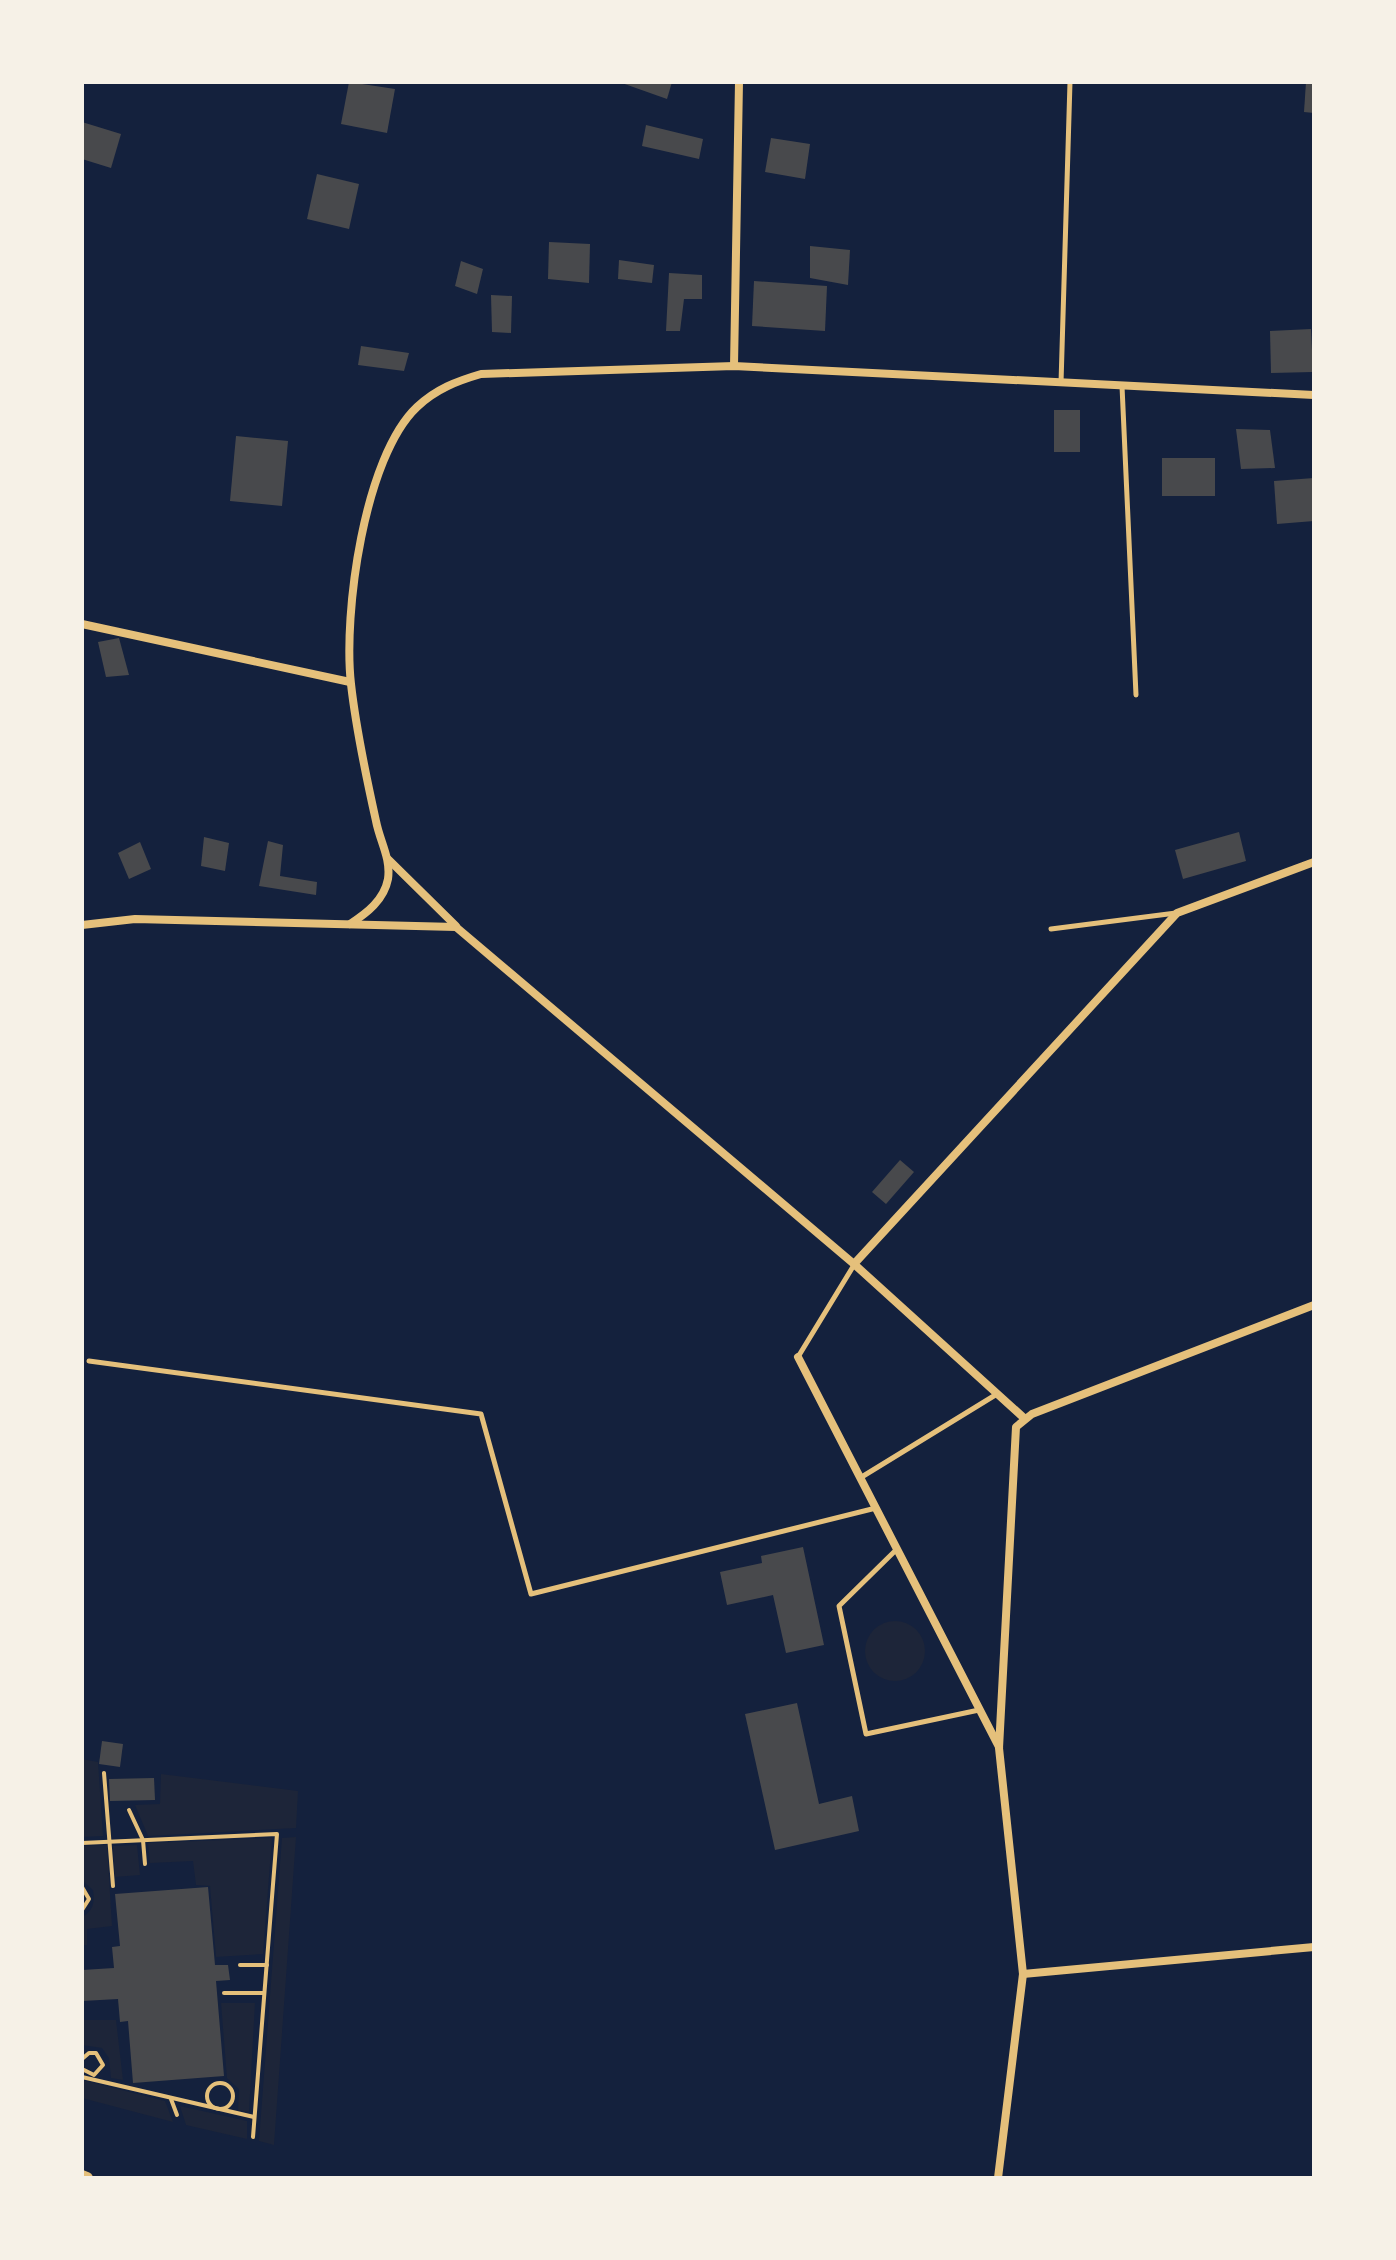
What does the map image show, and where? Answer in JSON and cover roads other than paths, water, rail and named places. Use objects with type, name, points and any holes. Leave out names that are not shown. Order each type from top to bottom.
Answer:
[{"type":"street","points":[[734,366],[739,82]]},
{"type":"street","points":[[350,924],[370,911],[380,898],[388,882],[389,860],[376,825],[350,682],[354,561],[385,458],[415,408],[448,384],[481,374],[734,366],[1314,395]]},
{"type":"street","points":[[82,624],[350,682]]},
{"type":"street","points":[[389,860],[456,927],[854,1264],[1024,1418]]},
{"type":"street","points":[[854,1264],[1177,913],[1314,862]]},
{"type":"street","points":[[82,925],[135,919],[456,927]]},
{"type":"street","points":[[998,2178],[1023,1974],[999,1748],[1013,1438],[1024,1418],[1314,1305]]},
{"type":"street","points":[[798,1357],[999,1748]]},
{"type":"street","points":[[1023,1974],[1314,1947]]},
{"type":"lane","points":[[1061,384],[1070,82]]},
{"type":"lane","points":[[1122,386],[1136,695]]},
{"type":"lane","points":[[1051,929],[1177,913]]},
{"type":"lane","points":[[798,1357],[854,1264]]},
{"type":"lane","points":[[89,1361],[481,1414],[531,1594],[876,1508]]},
{"type":"lane","points":[[860,1478],[998,1394]]},
{"type":"lane","points":[[897,1549],[839,1606],[866,1734],[979,1710]]}]
